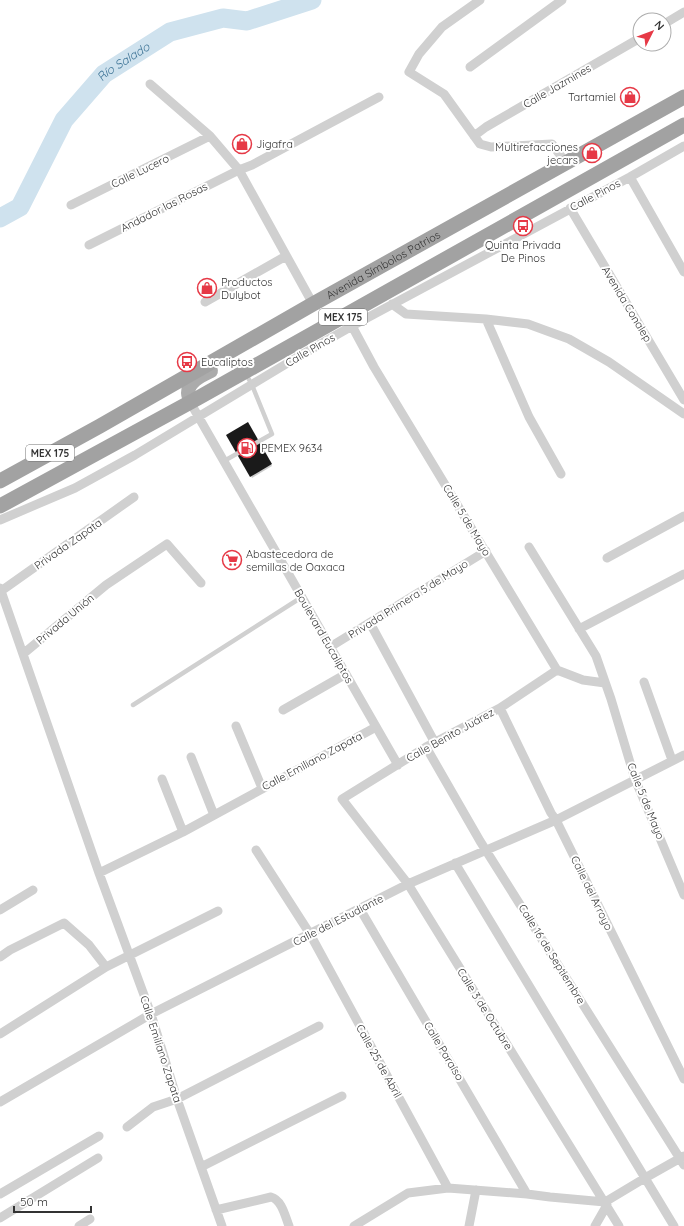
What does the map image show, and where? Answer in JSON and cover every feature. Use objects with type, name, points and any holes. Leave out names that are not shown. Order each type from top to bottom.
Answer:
[{"type":"highway","name":"Avenida Símbolos Patrios","points":[[0,481],[684,97]]},
{"type":"highway","name":"MEX 175","points":[[0,506],[244,372],[684,125]]},
{"type":"main road","points":[[190,402],[188,392],[189,386],[196,380],[238,355],[242,344]]},
{"type":"street","points":[[480,0],[442,28],[419,54],[409,72],[444,94],[480,144],[491,147],[552,144],[566,163]]},
{"type":"street","points":[[470,67],[562,0]]},
{"type":"street","points":[[672,19],[684,12]]},
{"type":"street","name":"Calle Jazmines","points":[[474,136],[486,127],[632,43]]},
{"type":"street","points":[[150,84],[210,136],[239,170],[313,304]]},
{"type":"street","name":"Andador las Rosas","points":[[89,245],[239,170],[252,165],[379,97]]},
{"type":"street","name":"Calle Lucero","points":[[71,205],[210,136]]},
{"type":"street","name":"Calle Pinos","points":[[0,520],[75,488],[135,455],[352,326],[630,177],[684,146]]},
{"type":"street","points":[[630,177],[684,272]]},
{"type":"street","name":"Avenida Conalep","points":[[570,208],[684,400]]},
{"type":"street","points":[[508,224],[516,237]]},
{"type":"street","points":[[205,302],[286,256]]},
{"type":"street","points":[[392,304],[406,314],[486,319],[528,324],[569,339],[609,362],[684,414]]},
{"type":"street","points":[[486,319],[529,417],[561,474]]},
{"type":"street","name":"Calle 5 de Mayo","points":[[352,326],[374,367],[557,670]]},
{"type":"street","name":"Boulevard Eucaliptos","points":[[190,402],[398,765]]},
{"type":"street","name":"Privada Zapata","points":[[1,590],[134,497]]},
{"type":"street","points":[[607,558],[684,516]]},
{"type":"street","name":"Privada Unión","points":[[23,654],[106,585],[167,544],[201,583]]},
{"type":"street","name":"Calle 5 de Mayo","points":[[529,548],[596,656],[635,779],[684,895]]},
{"type":"street","name":"Privada Primera 5 de Mayo","points":[[330,647],[486,552]]},
{"type":"street","points":[[579,628],[684,574]]},
{"type":"street","name":"Calle Emiliano Zapata","points":[[1,590],[99,873],[151,1014],[177,1099],[222,1226]]},
{"type":"street","points":[[370,623],[435,743]]},
{"type":"street","points":[[557,670],[583,680],[605,683]]},
{"type":"street","name":"Calle Benito Juárez","points":[[342,799],[426,747],[500,708],[557,670]]},
{"type":"street","points":[[283,710],[346,674]]},
{"type":"street","points":[[644,682],[672,760]]},
{"type":"street","name":"Calle del Arroyo","points":[[500,708],[550,812],[556,820],[684,1079]]},
{"type":"street","points":[[236,726],[262,788]]},
{"type":"street","name":"Calle Emiliano Zapata","points":[[99,873],[183,832],[376,727]]},
{"type":"street","name":"Calle 16 de Septiembre","points":[[426,747],[486,850],[683,1160],[645,1178],[606,1204]]},
{"type":"street","name":"Calle del Estudiante","points":[[0,1102],[151,1014],[408,884],[556,820],[684,755]]},
{"type":"street","points":[[191,757],[214,815]]},
{"type":"street","points":[[162,779],[183,832]]},
{"type":"street","name":"Calle 3 de Octubre","points":[[342,799],[408,884],[619,1226]]},
{"type":"street","name":"Calle 25 de Abril","points":[[256,850],[310,934],[448,1188]]},
{"type":"street","points":[[455,863],[674,1226]]},
{"type":"street","points":[[0,910],[33,890]]},
{"type":"street","name":"Calle Paraíso","points":[[360,909],[528,1194]]},
{"type":"street","points":[[0,1034],[106,967],[218,911]]},
{"type":"street","points":[[0,957],[10,950],[64,923],[89,945],[106,967]]},
{"type":"street","points":[[127,1128],[153,1107],[177,1099],[319,1026]]},
{"type":"street","points":[[201,1167],[342,1096]]},
{"type":"street","points":[[0,1194],[99,1136]]},
{"type":"street","points":[[0,1218],[98,1158]]},
{"type":"street","points":[[354,1226],[408,1193],[448,1188],[528,1194],[606,1204],[595,1226]]},
{"type":"street","points":[[469,1226],[476,1190]]},
{"type":"street","points":[[216,1210],[271,1197],[276,1198],[289,1226]]},
{"type":"street","points":[[79,1226],[90,1219]]},
{"type":"lane","points":[[224,461],[272,434],[252,385],[244,372]]},
{"type":"lane","points":[[133,705],[302,597]]},
{"type":"building","points":[[248,422],[272,464],[250,477],[226,435]]},
{"type":"waterway","name":"Río Salado","points":[[0,218],[20,207],[64,120],[104,74],[170,32],[223,18],[247,21],[312,0]]},
{"type":"place","name":"Tartamiel","points":[[630,97]]},
{"type":"place","name":"Jigafra","points":[[242,144]]},
{"type":"place","name":"Multirefacciones jecars","points":[[592,153]]},
{"type":"place","name":"Quinta Privada De Pinos","points":[[523,226]]},
{"type":"place","name":"Productos Dulybot","points":[[207,288]]},
{"type":"place","name":"Eucaliptos","points":[[187,362]]},
{"type":"place","name":"PEMEX 9634","points":[[247,448]]},
{"type":"place","name":"Abastecedora de semillas de Oaxaca","points":[[232,560]]}]
